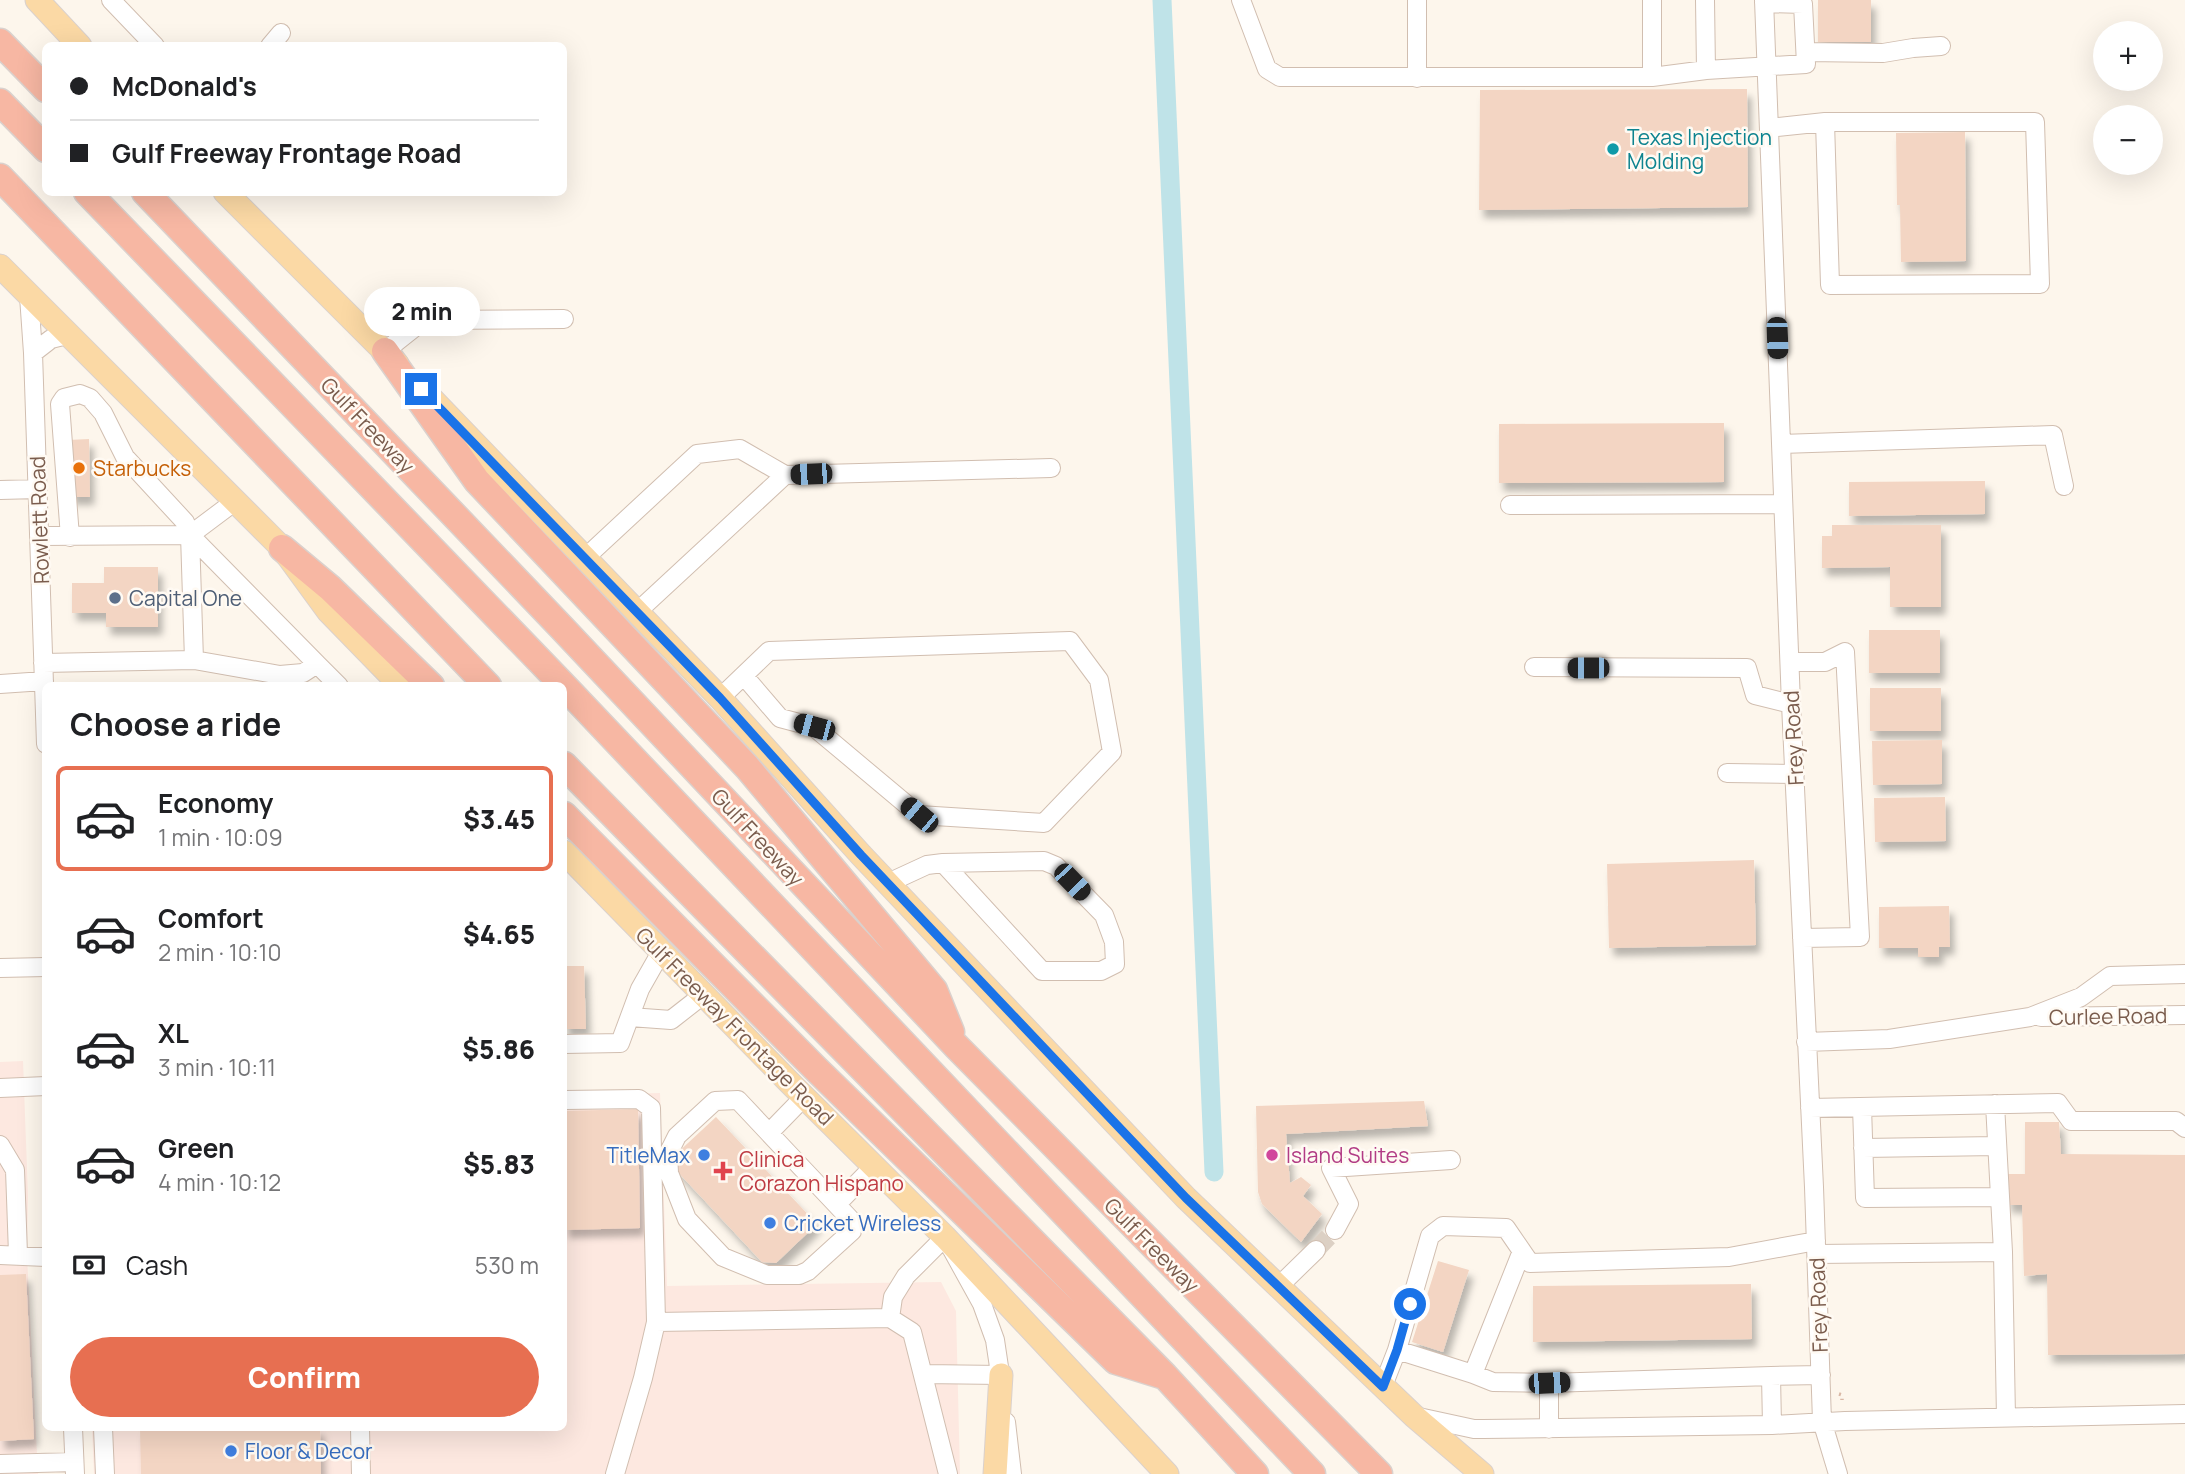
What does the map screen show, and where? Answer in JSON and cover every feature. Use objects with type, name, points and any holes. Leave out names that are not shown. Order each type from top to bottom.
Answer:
[{"type":"highway","points":[[0,42],[42,85]]},
{"type":"highway","points":[[0,102],[42,145]]},
{"type":"highway","points":[[0,177],[484,682]]},
{"type":"highway","name":"Gulf Freeway","points":[[92,196],[560,682]]},
{"type":"highway","name":"Gulf Freeway","points":[[149,196],[562,628],[957,1047],[1379,1474]]},
{"type":"highway","points":[[385,351],[477,481],[747,767],[934,990],[957,1047]]},
{"type":"highway","points":[[282,548],[330,588],[427,682]]},
{"type":"highway","name":"Gulf Freeway","points":[[567,689],[1312,1474]]},
{"type":"highway","points":[[567,768],[1165,1376],[1255,1474]]},
{"type":"highway","points":[[567,818],[806,1059],[1116,1361],[1165,1376]]},
{"type":"main road","points":[[37,0],[76,42]]},
{"type":"main road","points":[[229,196],[385,351],[720,698],[888,883],[1186,1198],[1414,1416],[1482,1474]]},
{"type":"main road","points":[[0,267],[282,548],[328,611],[397,682]]},
{"type":"main road","name":"Gulf Freeway Frontage Road","points":[[567,855],[945,1237],[1167,1474]]},
{"type":"main road","points":[[995,1474],[1001,1376]]},
{"type":"street","points":[[111,0],[151,42]]},
{"type":"street","points":[[1241,0],[1267,69],[1280,78],[1652,77],[1767,65],[1806,64],[1803,4],[1764,1]]},
{"type":"street","points":[[1417,0],[1417,78]]},
{"type":"street","points":[[1652,0],[1652,77]]},
{"type":"street","points":[[1705,0],[1706,71]]},
{"type":"street","name":"Frey Road","points":[[1764,1],[1822,1421],[1838,1474]]},
{"type":"street","points":[[1806,51],[1883,53],[1941,46]]},
{"type":"street","points":[[1769,128],[1825,122],[2035,122],[2040,284],[1830,285],[1825,122]]},
{"type":"street","name":"Rowlett Road","points":[[29,296],[44,681]]},
{"type":"street","points":[[385,351],[424,320],[564,319]]},
{"type":"street","points":[[33,353],[51,339],[67,335]]},
{"type":"street","points":[[69,537],[60,404],[64,398],[80,394],[90,398],[103,414],[125,457],[185,522],[190,535],[194,660]]},
{"type":"street","points":[[1781,444],[2053,435],[2064,486]]},
{"type":"street","points":[[585,558],[697,454],[740,449],[785,475],[1051,468]]},
{"type":"street","points":[[637,612],[785,475]]},
{"type":"street","points":[[0,490],[38,489]]},
{"type":"street","points":[[39,536],[190,535],[234,502]]},
{"type":"street","points":[[1510,505],[1783,504]]},
{"type":"street","points":[[190,535],[335,682]]},
{"type":"street","points":[[720,698],[769,651],[1070,641],[1099,680],[1112,752],[1044,822],[919,815],[814,727],[780,718],[744,676]]},
{"type":"street","points":[[1790,662],[1825,662],[1844,652],[1860,937],[1802,938]]},
{"type":"street","points":[[43,663],[194,660],[259,679],[303,673],[317,664]]},
{"type":"street","points":[[1534,667],[1747,668],[1755,695],[1791,704]]},
{"type":"street","points":[[0,684],[44,681]]},
{"type":"street","points":[[1727,773],[1795,774]]},
{"type":"street","points":[[888,883],[927,865],[943,863],[1044,861],[1056,866],[1104,915],[1114,942],[1115,964],[1101,971],[1042,971],[943,863]]},
{"type":"street","points":[[567,1044],[620,1043],[640,989],[661,952]]},
{"type":"street","points":[[0,968],[42,967]]},
{"type":"street","points":[[1806,1042],[1889,1040],[2030,1017],[2081,997],[2110,976],[2185,974]]},
{"type":"street","points":[[630,1017],[671,1020],[703,995]]},
{"type":"street","name":"Curlee Road","points":[[2030,1017],[2185,1015]]},
{"type":"street","points":[[0,1088],[42,1086]]},
{"type":"street","points":[[769,1133],[804,1097]]},
{"type":"street","points":[[567,1100],[639,1099],[651,1108],[656,1322],[615,1474]]},
{"type":"street","points":[[738,1100],[769,1133],[851,1220],[852,1231],[808,1271],[799,1275],[767,1275],[723,1257],[687,1219],[669,1173],[668,1154],[677,1136],[715,1101],[738,1100]]},
{"type":"street","points":[[1810,1108],[2058,1103],[2071,1121],[2176,1121],[2185,1128]]},
{"type":"street","points":[[1995,1104],[2003,1252],[2006,1418]]},
{"type":"street","points":[[1862,1107],[1865,1198],[2000,1197]]},
{"type":"street","points":[[0,1144],[15,1170],[9,1255],[42,1257]]},
{"type":"street","points":[[1863,1149],[1997,1146]]},
{"type":"street","points":[[1335,1230],[1349,1204],[1331,1168],[1451,1160]]},
{"type":"street","points":[[837,1204],[874,1166]]},
{"type":"street","points":[[1383,1387],[1397,1350],[1430,1236],[1443,1226],[1506,1228],[1530,1263],[1729,1257],[1817,1248],[2003,1252]]},
{"type":"street","points":[[890,1318],[893,1297],[906,1276],[945,1237],[982,1304],[995,1340],[1012,1474]]},
{"type":"street","points":[[1278,1287],[1316,1250]]},
{"type":"street","points":[[1472,1374],[1522,1251]]},
{"type":"street","points":[[656,1322],[890,1318],[912,1332],[948,1474]]},
{"type":"street","points":[[1397,1350],[1493,1382],[1549,1383],[1821,1375]]},
{"type":"street","points":[[923,1374],[1001,1376]]},
{"type":"street","points":[[1771,1376],[1772,1425]]},
{"type":"street","points":[[1549,1383],[1549,1429]]},
{"type":"street","points":[[1414,1416],[1474,1429],[1549,1429],[2185,1414]]},
{"type":"street","points":[[0,1464],[74,1468],[72,1431]]},
{"type":"street","points":[[103,1431],[105,1474]]},
{"type":"street","points":[[360,1431],[361,1474]]},
{"type":"path","points":[[1839,1394],[1842,1395],[1842,1401]]},
{"type":"shaded area","points":[[23,1061],[28,1196],[27,1255],[38,1474],[0,1474],[0,1062]]},
{"type":"shaded area","points":[[660,1093],[667,1286],[941,1282],[956,1311],[960,1474],[94,1474],[92,1431],[567,1431],[567,1095]]},
{"type":"building","points":[[1818,0],[1871,0],[1871,42],[1818,42]]},
{"type":"building","name":"Texas Injection Molding","points":[[1747,89],[1748,207],[1479,210],[1480,90]]},
{"type":"building","points":[[1965,132],[1966,261],[1901,262],[1896,133]]},
{"type":"building","points":[[1724,423],[1724,482],[1499,483],[1499,424]]},
{"type":"building","name":"Starbucks","points":[[89,439],[90,497],[69,497],[68,440]]},
{"type":"building","points":[[1985,481],[1985,514],[1849,516],[1849,482]]},
{"type":"building","points":[[1832,525],[1941,525],[1941,607],[1890,607],[1890,567],[1822,568],[1822,536],[1832,536]]},
{"type":"building","name":"Capital One","points":[[104,567],[158,567],[158,627],[106,627],[106,613],[72,613],[72,583],[104,583]]},
{"type":"building","points":[[1869,630],[1940,630],[1940,673],[1869,673]]},
{"type":"building","points":[[1870,688],[1941,688],[1941,731],[1870,731]]},
{"type":"building","points":[[1942,740],[1942,784],[1873,785],[1872,741]]},
{"type":"building","points":[[1945,797],[1946,841],[1875,842],[1874,798]]},
{"type":"building","points":[[1754,860],[1756,945],[1609,948],[1607,864]]},
{"type":"building","points":[[1949,906],[1950,947],[1939,947],[1939,957],[1918,957],[1918,948],[1879,948],[1879,907]]},
{"type":"building","points":[[567,966],[584,966],[586,1029],[567,1029]]},
{"type":"building","name":"Island Suites","points":[[1424,1101],[1428,1126],[1286,1134],[1290,1183],[1301,1177],[1311,1185],[1303,1196],[1322,1214],[1301,1242],[1262,1204],[1258,1192],[1256,1106]]},
{"type":"building","points":[[638,1109],[640,1228],[567,1230],[567,1111]]},
{"type":"building","points":[[716,1117],[817,1224],[776,1263],[762,1262],[675,1169],[674,1156]]},
{"type":"building","points":[[2025,1122],[2059,1122],[2061,1154],[2185,1155],[2185,1354],[2048,1355],[2047,1274],[2024,1276],[2022,1205],[2007,1205],[2005,1174],[2025,1174]]},
{"type":"building","points":[[1438,1261],[1469,1270],[1443,1352],[1412,1342]]},
{"type":"building","points":[[26,1274],[34,1439],[0,1441],[0,1275]]},
{"type":"building","points":[[1751,1284],[1752,1339],[1533,1342],[1533,1286]]},
{"type":"building","name":"Floor & Decor","points":[[140,1431],[320,1431],[321,1474],[141,1474]]},
{"type":"waterway","points":[[1162,0],[1214,1172]]},
{"type":"tunnel","points":[[1316,1250],[1335,1230]]},
{"type":"place","name":"Texas Injection Molding","points":[[1613,149]]},
{"type":"place","name":"Starbucks","points":[[79,468]]},
{"type":"place","name":"Capital One","points":[[115,598]]},
{"type":"place","name":"TitleMax","points":[[704,1155]]},
{"type":"place","name":"Island Suites","points":[[1272,1155]]},
{"type":"place","name":"Clinica Corazon Hispano","points":[[723,1171]]},
{"type":"place","name":"Cricket Wireless","points":[[770,1223]]},
{"type":"place","name":"Floor & Decor","points":[[231,1451]]},
{"type":"route","points":[[421,389],[720,698],[861,855],[1186,1198],[1383,1387],[1410,1304]]}]
